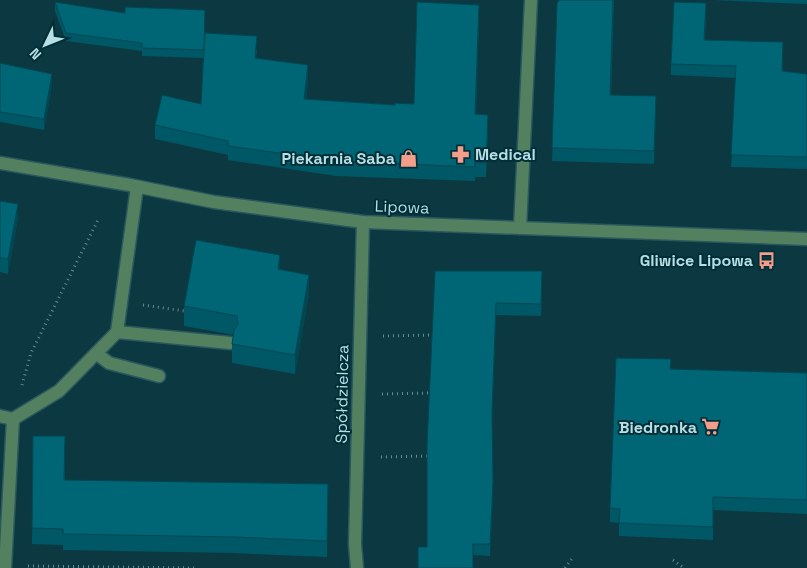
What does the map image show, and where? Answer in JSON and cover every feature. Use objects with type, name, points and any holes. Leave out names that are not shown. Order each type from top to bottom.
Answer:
[{"type":"street","points":[[520,228],[531,0]]},
{"type":"street","name":"Lipowa","points":[[0,163],[214,202],[363,222],[807,240]]},
{"type":"street","points":[[5,567],[6,418],[59,392],[117,332],[137,187]]},
{"type":"street","name":"Spółdzielcza","points":[[357,568],[355,544],[363,222]]},
{"type":"street","points":[[117,332],[230,343]]},
{"type":"street","points":[[97,354],[109,363],[159,376]]},
{"type":"path","points":[[24,376],[31,353],[98,220]]},
{"type":"path","points":[[142,305],[185,312]]},
{"type":"path","points":[[380,336],[431,335]]},
{"type":"path","points":[[379,394],[431,393]]},
{"type":"path","points":[[378,456],[427,456]]},
{"type":"path","points":[[565,568],[573,558]]},
{"type":"path","points":[[673,560],[684,568]]},
{"type":"path","points":[[5,567],[197,568]]},
{"type":"building","points":[[559,0],[613,0],[610,95],[656,96],[654,151],[552,148],[557,3]]},
{"type":"building","points":[[55,2],[125,13],[125,7],[205,10],[204,50],[142,48],[142,43],[66,33]]},
{"type":"building","points":[[417,2],[479,5],[475,114],[488,115],[486,163],[475,162],[475,167],[336,161],[228,146],[228,141],[155,125],[162,95],[201,104],[205,33],[257,36],[255,58],[308,65],[304,99],[395,105],[395,103],[414,104]]},
{"type":"building","points":[[674,2],[706,3],[704,40],[783,42],[782,71],[807,74],[807,157],[731,155],[736,66],[671,64]]},
{"type":"building","points":[[0,63],[52,74],[44,119],[0,112]]},
{"type":"building","points":[[0,201],[18,204],[8,259],[0,258]]},
{"type":"building","points":[[196,240],[280,255],[278,269],[309,275],[295,355],[232,344],[234,330],[238,325],[237,316],[184,306]]},
{"type":"building","points":[[435,271],[542,271],[541,304],[496,303],[490,544],[473,544],[473,568],[418,568],[418,547],[427,547],[427,445]]},
{"type":"building","name":"Biedronka","points":[[616,358],[671,359],[670,369],[807,373],[807,500],[713,497],[713,527],[619,523],[620,509],[610,508]]},
{"type":"building","points":[[33,436],[65,436],[64,480],[328,484],[327,541],[233,537],[63,534],[63,529],[32,528]]},
{"type":"place","name":"Medical","points":[[461,154]]},
{"type":"place","name":"Piekarnia Saba","points":[[409,158]]},
{"type":"place","name":"Gliwice Lipowa","points":[[767,260]]},
{"type":"place","name":"Biedronka","points":[[711,427]]}]
